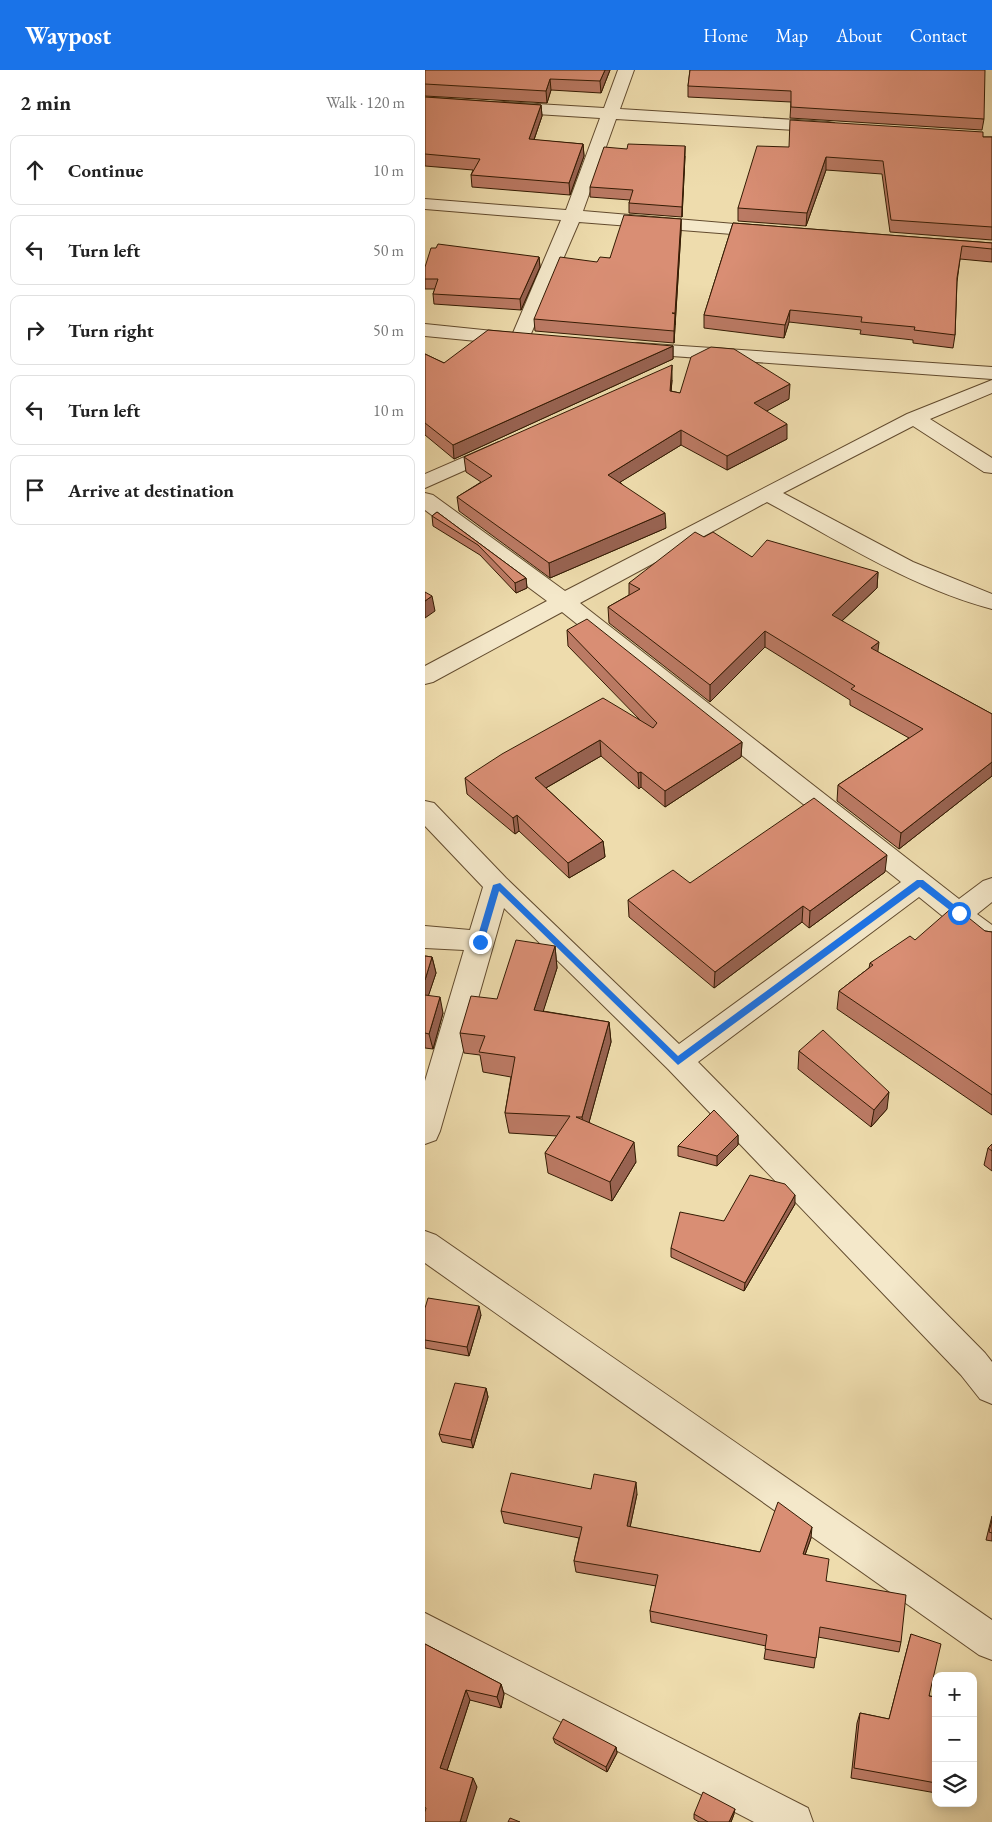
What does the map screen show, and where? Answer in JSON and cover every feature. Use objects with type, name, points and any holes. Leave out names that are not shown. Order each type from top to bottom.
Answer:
[{"type":"street","points":[[521,339],[572,217],[626,70]]},
{"type":"street","points":[[483,105],[845,128]]},
{"type":"street","points":[[425,204],[787,233]]},
{"type":"street","points":[[425,330],[540,341]]},
{"type":"street","points":[[619,347],[992,373]]},
{"type":"street","points":[[673,370],[708,354]]},
{"type":"street","points":[[425,676],[767,493],[914,418],[992,386]]},
{"type":"street","points":[[914,418],[992,467]]},
{"type":"street","points":[[425,482],[513,442]]},
{"type":"street","points":[[767,493],[899,563],[971,595],[992,602]]},
{"type":"street","points":[[425,500],[563,601],[992,940]]},
{"type":"street","points":[[425,810],[497,885],[678,1061],[973,1364],[992,1388]]},
{"type":"street","points":[[678,1061],[920,882]]},
{"type":"street","points":[[425,1131],[497,885]]},
{"type":"street","points":[[959,913],[992,888]]},
{"type":"street","points":[[425,937],[480,942]]},
{"type":"street","points":[[425,1246],[992,1642]]},
{"type":"street","points":[[425,1631],[794,1822]]},
{"type":"building","points":[[425,70],[605,70],[600,81],[550,79],[546,91],[425,84]]},
{"type":"building","points":[[690,70],[985,70],[984,119],[791,107],[791,91],[688,86]]},
{"type":"building","points":[[425,97],[541,105],[529,139],[583,144],[569,183],[471,175],[480,159],[425,154]]},
{"type":"building","points":[[790,120],[983,132],[983,137],[992,137],[992,227],[891,220],[883,161],[826,157],[807,213],[738,208],[757,146],[789,147]]},
{"type":"building","points":[[628,144],[685,146],[682,207],[629,203],[633,190],[590,187],[604,147],[627,149]]},
{"type":"building","points":[[624,215],[681,219],[675,313],[672,313],[675,314],[674,331],[534,319],[560,257],[597,262],[600,257],[610,258]]},
{"type":"building","points":[[733,223],[992,243],[992,249],[962,246],[957,278],[955,335],[914,330],[915,327],[861,322],[862,317],[790,310],[785,325],[704,315]]},
{"type":"building","points":[[438,244],[539,257],[520,299],[433,294],[438,279],[425,279],[425,267],[431,248],[436,248]]},
{"type":"building","points":[[488,330],[673,346],[453,445],[425,423],[425,354],[444,363]]},
{"type":"building","points":[[711,347],[734,349],[790,384],[754,403],[787,424],[727,456],[681,430],[608,475],[665,513],[549,563],[457,497],[492,476],[464,457],[672,365],[670,391],[680,393],[691,357]]},
{"type":"building","points":[[437,512],[526,578],[515,583],[478,545],[432,516]]},
{"type":"building","points":[[695,532],[704,537],[713,532],[752,557],[767,540],[878,572],[832,615],[879,642],[871,648],[992,714],[992,762],[901,833],[838,785],[923,729],[851,689],[855,686],[765,631],[710,685],[608,607],[640,589],[629,583]]},
{"type":"building","points":[[425,592],[432,596],[425,601]]},
{"type":"building","points":[[587,619],[742,742],[665,791],[641,772],[638,773],[600,740],[535,778],[603,841],[568,863],[517,815],[513,818],[465,778],[502,754],[603,698],[653,728],[657,723],[567,630]]},
{"type":"building","points":[[814,798],[887,855],[810,911],[803,906],[715,972],[628,900],[673,870],[690,883]]},
{"type":"building","points":[[954,906],[985,931],[992,932],[992,1095],[839,991],[873,965],[870,963],[910,936],[915,940]]},
{"type":"building","points":[[516,940],[555,946],[534,1010],[609,1022],[582,1117],[576,1117],[634,1142],[610,1182],[545,1153],[570,1116],[505,1113],[515,1057],[479,1052],[485,1036],[460,1033],[471,996],[497,999]]},
{"type":"building","points":[[425,956],[432,957],[425,980]]},
{"type":"building","points":[[425,995],[440,997],[429,1034],[425,1033]]},
{"type":"building","points":[[823,1030],[889,1092],[874,1110],[799,1051]]},
{"type":"building","points":[[714,1110],[738,1135],[717,1156],[678,1146]]},
{"type":"building","points":[[750,1175],[785,1184],[795,1195],[745,1283],[671,1248],[680,1212],[724,1221]]},
{"type":"building","points":[[428,1298],[479,1306],[467,1347],[425,1340],[425,1308]]},
{"type":"building","points":[[455,1383],[486,1388],[471,1440],[439,1434]]},
{"type":"building","points":[[511,1473],[591,1489],[594,1474],[636,1482],[627,1526],[760,1552],[778,1502],[812,1527],[803,1554],[829,1559],[826,1581],[906,1595],[901,1642],[820,1627],[816,1658],[765,1649],[767,1635],[650,1611],[658,1575],[574,1561],[582,1527],[501,1511]]},
{"type":"building","points":[[992,1520],[992,1533],[989,1532]]},
{"type":"building","points":[[911,1634],[941,1644],[935,1672],[932,1672],[929,1696],[932,1696],[932,1782],[854,1768],[860,1713],[889,1719]]},
{"type":"building","points":[[425,1644],[501,1684],[497,1697],[466,1690],[440,1768],[473,1778],[460,1822],[425,1822]]},
{"type":"building","points":[[563,1719],[616,1747],[606,1767],[553,1738]]},
{"type":"building","points":[[703,1792],[735,1809],[729,1822],[708,1822],[694,1814]]},
{"type":"building","points":[[510,1818],[520,1822],[508,1822]]},
{"type":"route","points":[[480,942],[497,885],[678,1061],[920,882],[959,913]]}]
